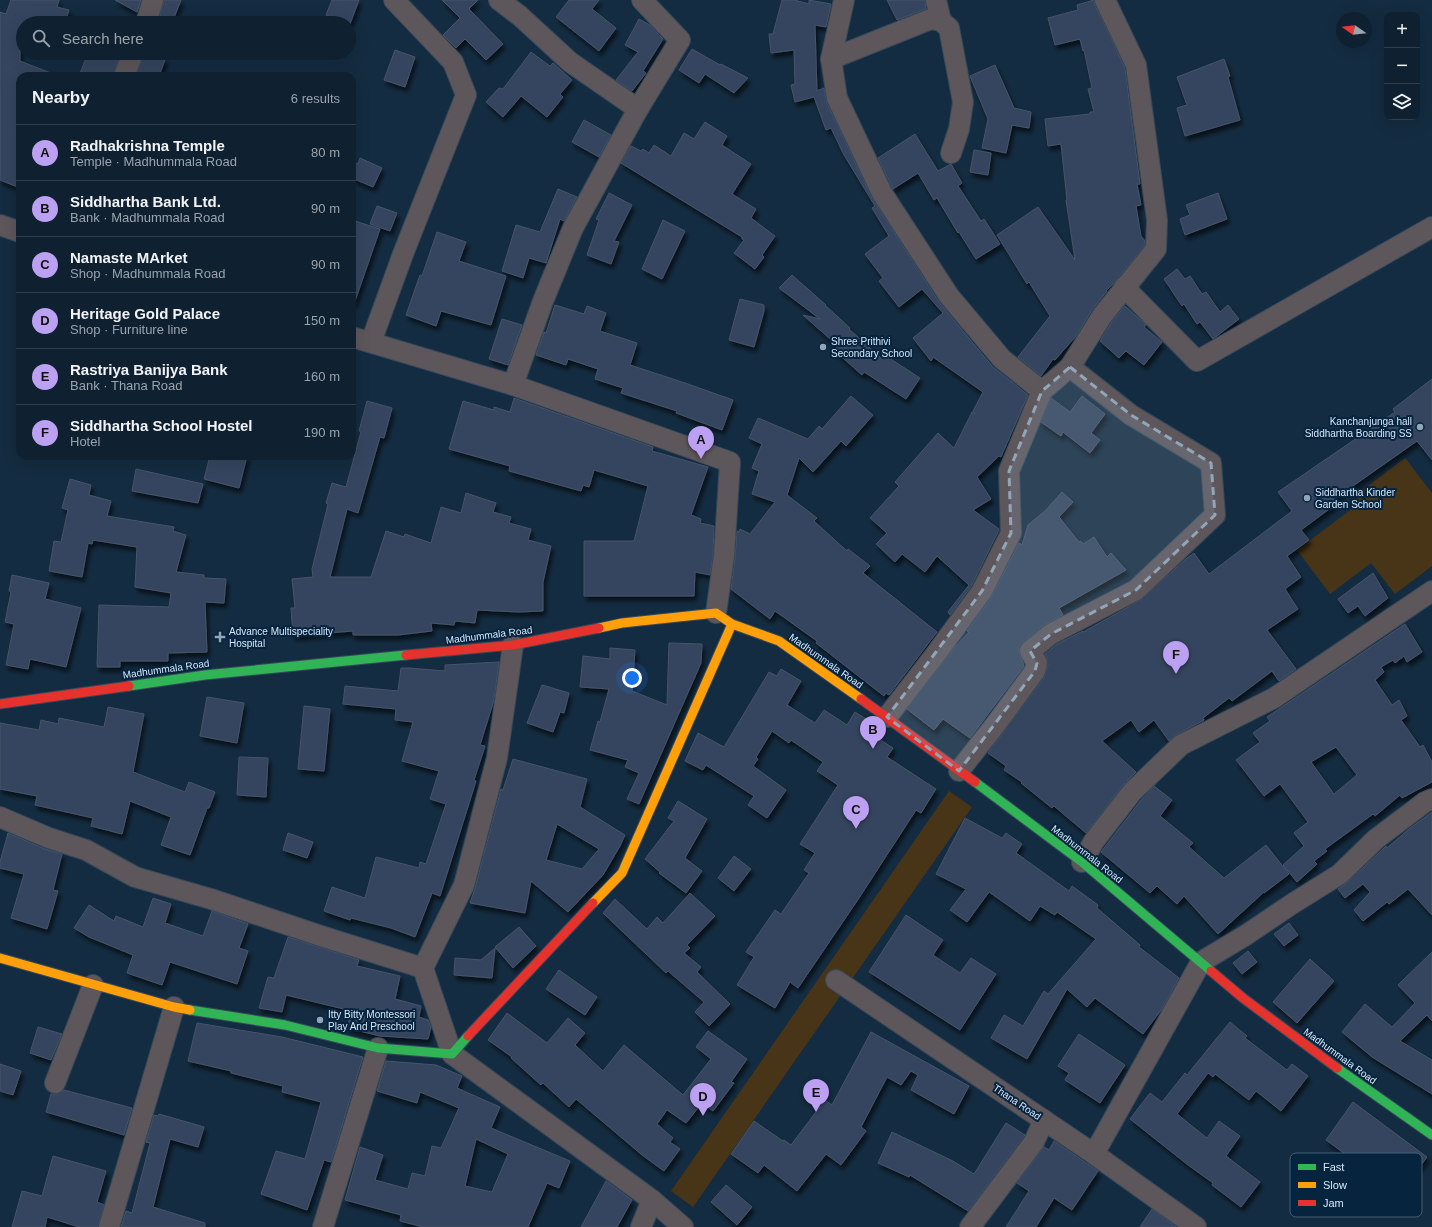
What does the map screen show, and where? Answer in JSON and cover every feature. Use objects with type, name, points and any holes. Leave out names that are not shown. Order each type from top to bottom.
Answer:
[{"type":"street","points":[[148,16],[153,0]]},
{"type":"street","points":[[371,342],[403,254],[466,95],[453,62],[394,0]]},
{"type":"street","points":[[499,0],[520,16],[570,62],[638,108]]},
{"type":"street","points":[[514,385],[543,301],[573,228],[638,108],[680,40],[642,0]]},
{"type":"street","points":[[844,0],[831,59],[837,98],[882,193],[949,296],[1002,359],[1042,391]]},
{"type":"street","points":[[936,0],[941,21]]},
{"type":"street","points":[[887,717],[982,591],[1011,533],[1009,471],[1042,391],[1070,367],[1102,316],[1156,249],[1157,220],[1136,65],[1105,0]]},
{"type":"street","points":[[831,59],[931,19],[941,21],[949,28],[963,102],[959,129],[951,153]]},
{"type":"street","points":[[126,72],[130,60]]},
{"type":"street","points":[[0,225],[16,231]]},
{"type":"street","points":[[1124,287],[1198,361],[1432,227]]},
{"type":"street","points":[[356,338],[514,385],[730,462],[724,556],[724,619],[622,873],[452,1054]]},
{"type":"street","points":[[959,771],[1035,672],[1037,663],[1030,651],[1051,634],[1136,590],[1215,515],[1211,463],[1131,415],[1070,367]]},
{"type":"street","points":[[1082,862],[1094,841],[1132,792],[1181,745],[1274,698],[1432,591]]},
{"type":"street","name":"Madhummala Road","points":[[0,704],[205,675],[513,645],[622,623],[724,619],[779,641],[887,717],[1082,862],[1243,998],[1337,1068],[1432,1135]]},
{"type":"street","points":[[452,1054],[423,968],[464,885],[497,758],[513,645]]},
{"type":"street","points":[[1094,1154],[1201,962],[1246,935],[1340,874],[1376,839],[1430,804]]},
{"type":"street","points":[[0,817],[49,838],[86,850],[135,877],[211,899],[314,934],[423,968]]},
{"type":"street","points":[[0,958],[174,1007],[285,1025],[378,1048],[452,1054],[652,1200],[676,1221]]},
{"type":"street","name":"Thana Road","points":[[836,980],[1094,1154],[1196,1227]]},
{"type":"street","points":[[55,1083],[92,985]]},
{"type":"street","points":[[109,1227],[174,1007]]},
{"type":"street","points":[[323,1227],[378,1048]]},
{"type":"street","points":[[970,1227],[1034,1142],[1044,1120]]},
{"type":"street","points":[[641,1227],[652,1200]]},
{"type":"highlighted area","points":[[1070,367],[1131,415],[1211,463],[1215,515],[1136,590],[1051,634],[1030,651],[1037,663],[1035,671],[959,771],[887,717],[982,591],[1011,533],[1009,471],[1042,391]]},
{"type":"shaded area","points":[[1405,458],[1432,493],[1432,566],[1395,594],[1371,563],[1330,594],[1297,550],[1357,505],[1352,498]]},
{"type":"shaded area","points":[[949,791],[972,807],[693,1207],[671,1191]]},
{"type":"building","points":[[11,0],[59,0],[57,7],[69,10],[67,16],[16,16],[16,60],[20,60],[48,72],[16,72],[16,186],[0,180],[0,12],[6,14]]},
{"type":"building","points":[[115,0],[141,0],[137,12]]},
{"type":"building","points":[[164,0],[181,0],[175,16],[160,16]]},
{"type":"building","points":[[332,0],[359,0],[353,16],[326,15]]},
{"type":"building","points":[[442,0],[478,0],[469,9],[503,44],[486,60],[465,39],[456,48],[443,35],[460,18]]},
{"type":"building","points":[[569,0],[599,0],[592,9],[616,28],[599,51],[556,17]]},
{"type":"building","points":[[782,0],[794,0],[809,4],[809,0],[831,4],[826,27],[815,25],[817,91],[824,88],[827,103],[872,198],[939,302],[993,367],[1028,395],[1001,457],[999,456],[977,477],[991,499],[973,510],[999,530],[972,585],[950,615],[948,612],[969,585],[937,556],[925,572],[902,554],[895,562],[876,544],[887,533],[870,518],[899,486],[895,482],[938,433],[954,448],[972,412],[975,414],[973,411],[983,392],[933,357],[931,361],[913,338],[943,313],[922,289],[899,307],[879,281],[883,278],[865,254],[889,236],[872,208],[875,206],[844,155],[831,128],[826,130],[814,97],[795,102],[791,85],[795,84],[794,50],[771,53],[769,34],[773,34]]},
{"type":"building","points":[[887,0],[925,0],[926,9],[897,20]]},
{"type":"building","points":[[1094,0],[1125,68],[1140,184],[1137,184],[1141,205],[1136,206],[1141,236],[1145,241],[1145,245],[1106,291],[1076,336],[1055,360],[1053,359],[1041,376],[1018,357],[1050,316],[1029,282],[1027,284],[997,235],[1038,207],[1075,260],[1066,200],[1061,144],[1048,146],[1045,119],[1090,114],[1090,112],[1094,112],[1088,89],[1092,88],[1084,50],[1083,51],[1080,39],[1055,45],[1048,18],[1078,10],[1077,5]]},
{"type":"building","points":[[639,19],[650,25],[663,39],[643,71],[646,73],[632,91],[616,80],[638,52],[625,45]]},
{"type":"building","points":[[692,49],[720,65],[721,64],[748,78],[734,93],[705,74],[699,83],[679,70]]},
{"type":"building","points":[[395,50],[415,57],[405,87],[384,80]]},
{"type":"building","points":[[531,52],[550,66],[553,63],[572,80],[560,94],[563,97],[547,117],[521,96],[503,117],[486,102],[499,88],[503,89]]},
{"type":"building","points":[[1224,59],[1230,76],[1228,77],[1240,120],[1185,136],[1177,108],[1187,105],[1177,77]]},
{"type":"building","points":[[85,60],[119,60],[114,72],[81,72]]},
{"type":"building","points":[[142,60],[165,60],[160,72],[137,72]]},
{"type":"building","points":[[995,65],[1014,108],[1031,112],[1029,128],[1012,125],[1006,153],[982,148],[988,119],[970,76]]},
{"type":"building","points":[[584,120],[611,135],[599,157],[572,142]]},
{"type":"building","points":[[705,122],[727,136],[722,145],[751,164],[732,194],[756,209],[751,218],[775,236],[762,255],[764,257],[755,269],[734,253],[744,240],[742,237],[621,163],[631,146],[641,151],[643,149],[649,153],[654,145],[671,156],[684,133],[694,139]]},
{"type":"building","points":[[915,134],[938,171],[951,164],[962,183],[958,186],[981,221],[984,219],[1000,244],[976,259],[937,198],[934,200],[918,173],[893,189],[892,187],[878,158]]},
{"type":"building","points":[[974,150],[991,153],[988,175],[970,172]]},
{"type":"building","points":[[360,158],[382,168],[373,187],[356,180],[356,163],[358,164]]},
{"type":"building","points":[[558,189],[577,197],[564,221],[560,219],[546,263],[529,258],[523,278],[502,271],[516,225],[540,232]]},
{"type":"building","points":[[609,193],[632,205],[614,241],[619,242],[611,264],[587,255],[599,220],[596,219]]},
{"type":"building","points":[[1218,193],[1227,219],[1185,235],[1180,219],[1190,215],[1186,205]]},
{"type":"building","points":[[377,206],[397,213],[390,231],[370,224]]},
{"type":"building","points":[[663,220],[685,231],[662,279],[642,269]]},
{"type":"building","points":[[356,221],[380,229],[356,298]]},
{"type":"building","points":[[437,232],[466,242],[459,261],[506,276],[491,325],[441,311],[436,326],[406,315],[420,275],[422,276]]},
{"type":"building","points":[[1177,269],[1185,279],[1190,276],[1202,294],[1206,292],[1220,312],[1228,305],[1239,319],[1213,339],[1200,322],[1197,324],[1184,304],[1182,306],[1164,279]]},
{"type":"building","points":[[792,275],[826,305],[850,328],[849,329],[881,358],[883,354],[920,378],[906,399],[864,372],[862,375],[834,350],[838,346],[803,315],[820,319],[779,288]]},
{"type":"building","points":[[740,299],[764,305],[764,311],[754,347],[729,340]]},
{"type":"building","points":[[555,305],[584,314],[587,306],[606,313],[600,331],[637,343],[630,365],[733,400],[722,430],[676,413],[677,411],[621,393],[623,388],[595,379],[598,369],[568,359],[566,365],[536,355],[544,332],[546,333]]},
{"type":"building","points":[[1125,306],[1146,325],[1144,327],[1162,342],[1144,365],[1126,351],[1119,358],[1100,341],[1111,323]]},
{"type":"building","points":[[502,319],[522,325],[508,365],[489,359]]},
{"type":"building","points":[[1432,379],[1432,460],[1417,441],[1333,500],[1336,504],[1301,530],[1309,540],[1287,556],[1301,577],[1285,589],[1298,609],[1267,630],[1296,669],[1279,681],[1272,671],[1232,701],[1229,698],[1203,718],[1204,720],[1176,735],[1169,741],[1154,720],[1139,732],[1131,720],[1102,741],[1136,772],[1123,785],[1086,833],[1054,806],[1052,808],[1021,783],[1022,782],[1004,770],[1006,766],[988,753],[1044,678],[1048,665],[1045,654],[1057,644],[1083,632],[1141,600],[1194,553],[1209,574],[1292,511],[1278,492],[1395,412],[1393,409]]},
{"type":"building","points":[[851,396],[873,415],[846,446],[841,441],[813,472],[799,458],[787,495],[817,518],[814,521],[847,551],[848,549],[870,566],[863,573],[937,632],[889,695],[886,693],[884,696],[816,643],[817,641],[775,611],[770,619],[731,589],[737,531],[739,532],[740,529],[750,534],[775,502],[752,494],[759,471],[752,468],[762,444],[749,438],[758,418],[808,439],[819,426],[822,429]]},
{"type":"building","points":[[1082,396],[1105,414],[1091,433],[1100,440],[1090,453],[1063,432],[1061,436],[1041,422],[1051,398],[1070,412]]},
{"type":"building","points":[[514,398],[653,447],[652,451],[708,467],[691,515],[701,519],[700,523],[714,526],[713,555],[710,575],[695,572],[694,596],[584,596],[584,541],[634,541],[648,486],[594,470],[589,487],[583,485],[581,491],[509,471],[510,466],[449,449],[463,401],[494,410],[494,407],[510,412]]},
{"type":"building","points":[[367,401],[392,408],[384,438],[380,437],[358,513],[347,509],[330,577],[371,577],[386,531],[404,537],[405,534],[431,543],[441,507],[461,513],[466,493],[496,503],[493,512],[511,517],[509,523],[531,529],[528,540],[551,546],[543,582],[543,611],[518,612],[477,610],[475,623],[455,621],[454,625],[431,623],[432,631],[398,635],[353,635],[353,631],[293,636],[291,608],[295,608],[292,579],[313,577],[312,569],[328,504],[326,503],[332,483],[346,487],[353,460],[356,460],[356,450],[361,432],[359,431]]},
{"type":"building","points":[[209,460],[246,460],[239,488],[204,479]]},
{"type":"building","points":[[136,469],[203,484],[198,503],[132,491]]},
{"type":"building","points":[[70,479],[91,485],[89,495],[111,501],[107,516],[174,527],[173,531],[186,535],[176,572],[204,575],[204,578],[226,579],[224,603],[205,602],[207,652],[168,653],[168,661],[120,661],[120,667],[97,667],[99,605],[169,607],[171,593],[135,587],[137,547],[93,540],[92,544],[88,543],[82,577],[49,571],[54,541],[61,542],[68,510],[62,508]]},
{"type":"building","points":[[1062,492],[1073,502],[1059,517],[1079,542],[1081,541],[1083,544],[1094,537],[1107,557],[1111,553],[1126,570],[1059,608],[1063,615],[1044,625],[1023,642],[1019,647],[1019,652],[1024,666],[970,738],[943,719],[934,730],[907,709],[955,647],[969,632],[967,631],[991,598],[1019,543],[1022,545],[1028,525],[1046,510]]},
{"type":"building","points":[[1373,573],[1388,598],[1365,616],[1358,606],[1348,613],[1338,599]]},
{"type":"building","points":[[12,575],[49,583],[45,599],[81,608],[66,667],[30,659],[28,669],[6,665],[14,624],[5,622],[11,592],[9,591]]},
{"type":"building","points":[[1405,624],[1422,652],[1407,662],[1404,656],[1395,663],[1393,660],[1381,667],[1384,672],[1375,680],[1392,705],[1399,700],[1407,716],[1401,720],[1420,747],[1423,745],[1432,762],[1432,782],[1402,798],[1400,795],[1375,816],[1373,814],[1325,849],[1327,851],[1314,861],[1317,864],[1297,882],[1283,865],[1304,846],[1294,833],[1308,822],[1280,784],[1264,796],[1236,760],[1260,742],[1253,733],[1270,721],[1267,717]],"holes":[[[1336,747],[1357,775],[1334,794],[1311,762]]]},
{"type":"building","points":[[669,643],[702,644],[701,663],[639,804],[627,799],[639,773],[625,767],[628,760],[590,750],[598,721],[600,722],[609,689],[580,687],[583,656],[610,659],[610,648],[635,650],[632,691],[667,705]]},
{"type":"building","points":[[499,662],[494,700],[480,745],[485,746],[474,780],[476,781],[440,896],[432,893],[415,937],[391,928],[351,918],[350,920],[324,911],[332,887],[365,898],[376,857],[419,868],[420,862],[426,864],[446,804],[430,799],[439,771],[402,761],[413,722],[395,720],[396,709],[343,704],[345,686],[398,691],[401,668],[445,671],[445,665]]},
{"type":"building","points":[[781,669],[801,681],[787,705],[815,723],[824,710],[847,725],[855,712],[874,724],[868,732],[893,748],[887,757],[936,789],[921,813],[916,810],[798,988],[790,982],[775,1008],[737,985],[754,957],[746,952],[775,910],[781,914],[809,873],[804,870],[815,853],[800,844],[838,785],[817,771],[823,762],[791,740],[789,743],[772,731],[756,757],[758,759],[753,766],[786,790],[767,818],[748,805],[754,796],[706,765],[703,770],[685,761],[698,733],[724,747],[769,672],[777,676]]},
{"type":"building","points":[[542,685],[569,693],[564,713],[560,712],[553,732],[527,723]]},
{"type":"building","points":[[207,697],[244,703],[237,743],[200,736]]},
{"type":"building","points":[[304,706],[330,709],[324,771],[298,769]]},
{"type":"building","points":[[108,707],[144,714],[133,772],[185,792],[189,782],[215,792],[209,808],[207,808],[190,855],[161,845],[171,817],[130,801],[122,834],[91,826],[93,818],[35,805],[37,796],[0,789],[0,723],[39,730],[41,720],[58,724],[59,718],[104,727]]},
{"type":"building","points":[[239,757],[268,758],[266,797],[237,795]]},
{"type":"building","points":[[513,759],[587,779],[580,807],[625,835],[603,875],[568,912],[531,881],[525,913],[470,903],[501,789],[503,790]],"holes":[[[557,824],[599,849],[582,869],[546,860]]]},
{"type":"building","points":[[1154,786],[1172,800],[1160,816],[1193,843],[1189,847],[1224,878],[1266,845],[1289,874],[1264,892],[1218,934],[1184,896],[1177,904],[1157,886],[1150,893],[1101,852],[1141,800]]},
{"type":"building","points":[[678,801],[707,819],[685,858],[702,871],[686,893],[659,873],[660,872],[645,859],[674,821],[668,818]]},
{"type":"building","points":[[1432,812],[1432,915],[1408,889],[1389,904],[1387,902],[1363,921],[1354,910],[1370,892],[1363,884],[1345,898],[1338,889],[1348,882],[1386,846],[1387,848],[1410,828]]},
{"type":"building","points":[[965,818],[1002,838],[1006,833],[1022,844],[1016,853],[1069,891],[1072,886],[1098,905],[1097,908],[1140,945],[1139,947],[1179,978],[1162,1009],[1143,1034],[1095,998],[1087,1007],[1067,989],[1027,1059],[991,1038],[1004,1015],[1023,1026],[1044,991],[1048,994],[1096,939],[1057,912],[1055,915],[1040,906],[1030,921],[989,892],[967,922],[950,910],[966,889],[936,874]]},
{"type":"building","points":[[8,833],[45,849],[62,854],[53,890],[58,891],[47,929],[11,918],[24,874],[0,868],[0,862]]},
{"type":"building","points":[[288,833],[313,842],[307,858],[283,850]]},
{"type":"building","points":[[734,856],[751,869],[734,891],[718,878]]},
{"type":"building","points":[[690,893],[715,916],[687,945],[690,948],[684,953],[701,967],[697,972],[730,1004],[709,1026],[695,1012],[704,1002],[668,971],[666,973],[603,913],[615,899],[647,929],[657,917],[663,923]]},
{"type":"building","points":[[153,898],[171,904],[165,923],[203,936],[212,911],[248,924],[239,948],[248,951],[237,984],[170,962],[162,985],[127,973],[133,955],[89,937],[74,928],[89,905],[114,921],[116,916],[143,927]]},
{"type":"building","points":[[906,915],[943,940],[933,955],[960,973],[971,958],[996,974],[960,1030],[869,972]]},
{"type":"building","points":[[1289,923],[1298,935],[1284,946],[1274,934]]},
{"type":"building","points":[[519,927],[536,946],[513,968],[495,947]]},
{"type":"building","points":[[288,937],[359,960],[357,966],[400,976],[395,999],[421,1006],[419,1017],[428,1020],[431,1027],[428,1039],[380,1036],[347,1028],[352,1011],[286,995],[282,1012],[259,1008],[268,977],[274,978]]},
{"type":"building","points":[[495,948],[492,978],[454,975],[455,958],[481,960]]},
{"type":"building","points":[[1248,951],[1257,962],[1242,974],[1233,963]]},
{"type":"building","points":[[1432,952],[1432,1021],[1427,1015],[1400,1041],[1432,1060],[1432,1094],[1372,1057],[1342,1032],[1365,1004],[1392,1027],[1415,1003],[1398,985]]},
{"type":"building","points":[[1310,959],[1334,981],[1297,1023],[1273,1002]]},
{"type":"building","points":[[559,970],[597,997],[585,1015],[546,989]]},
{"type":"building","points":[[507,1013],[547,1043],[568,1018],[585,1033],[575,1045],[603,1071],[624,1045],[683,1095],[711,1059],[696,1047],[708,1031],[747,1059],[731,1082],[734,1083],[713,1111],[702,1103],[686,1123],[667,1110],[657,1124],[673,1138],[670,1142],[680,1149],[664,1171],[642,1155],[576,1099],[569,1107],[543,1083],[541,1085],[511,1058],[512,1057],[488,1040]]},
{"type":"building","points":[[1230,1022],[1247,1036],[1245,1038],[1287,1070],[1292,1064],[1308,1076],[1281,1111],[1256,1091],[1249,1100],[1215,1074],[1213,1077],[1208,1073],[1177,1114],[1207,1138],[1219,1121],[1240,1136],[1226,1156],[1260,1182],[1241,1207],[1212,1185],[1213,1183],[1130,1119],[1150,1093],[1162,1102],[1185,1073],[1187,1075]]},
{"type":"building","points":[[197,1023],[282,1037],[363,1057],[331,1162],[324,1160],[307,1210],[261,1194],[276,1151],[305,1159],[321,1102],[282,1092],[283,1086],[231,1073],[231,1071],[188,1061]]},
{"type":"building","points":[[38,1027],[62,1034],[51,1060],[30,1053]]},
{"type":"building","points":[[871,1032],[969,1086],[954,1114],[911,1090],[918,1075],[911,1071],[901,1085],[887,1077],[861,1127],[866,1131],[841,1165],[826,1154],[797,1191],[764,1165],[758,1173],[731,1154],[754,1121],[791,1145],[825,1100],[832,1105]]},
{"type":"building","points":[[1079,1034],[1125,1065],[1100,1103],[1065,1080],[1069,1073],[1058,1066]]},
{"type":"building","points":[[386,1061],[436,1065],[462,1076],[457,1088],[500,1107],[491,1128],[570,1161],[559,1188],[547,1183],[528,1227],[423,1227],[400,1221],[401,1215],[345,1200],[360,1147],[383,1155],[375,1180],[408,1189],[412,1173],[425,1176],[432,1146],[441,1148],[459,1108],[420,1092],[417,1103],[377,1091]],"holes":[[[476,1139],[508,1154],[492,1192],[465,1186]]]},
{"type":"building","points":[[0,1064],[21,1071],[13,1095],[0,1091]]},
{"type":"building","points":[[64,1090],[132,1108],[124,1135],[46,1112],[51,1094],[57,1094]]},
{"type":"building","points":[[1353,1102],[1422,1153],[1344,1153],[1326,1140]]},
{"type":"building","points":[[159,1114],[204,1127],[198,1147],[170,1139],[153,1207],[205,1223],[205,1227],[121,1227],[126,1211],[132,1213],[150,1143],[146,1142],[154,1115],[158,1116]]},
{"type":"building","points":[[1006,1123],[1025,1135],[968,1211],[910,1175],[909,1177],[878,1163],[892,1132],[953,1161],[974,1174]]},
{"type":"building","points":[[1054,1141],[1098,1171],[1072,1210],[1054,1198],[1036,1227],[1006,1227],[1029,1191],[1017,1183],[1044,1147],[1049,1150]]},
{"type":"building","points":[[1422,1153],[1427,1157],[1422,1164]]},
{"type":"building","points":[[53,1156],[106,1171],[97,1202],[104,1205],[98,1227],[79,1227],[47,1217],[45,1227],[12,1227],[22,1191],[42,1196]]},
{"type":"building","points":[[606,1181],[632,1200],[617,1227],[581,1227]]},
{"type":"building","points":[[726,1185],[752,1207],[737,1225],[711,1202]]},
{"type":"building","points":[[1152,1209],[1176,1227],[1140,1227]]},
{"type":"traffic: fast","points":[[129,686],[205,675],[406,655]]},
{"type":"traffic: fast","points":[[975,782],[1082,862],[1211,971]]},
{"type":"traffic: fast","points":[[190,1010],[285,1025],[378,1048],[452,1054],[468,1036]]},
{"type":"traffic: fast","points":[[1337,1068],[1432,1135]]},
{"type":"traffic: slow","points":[[599,628],[622,623],[716,613],[732,624],[779,641],[861,699]]},
{"type":"traffic: slow","points":[[593,903],[622,873],[732,624]]},
{"type":"traffic: slow","points":[[0,958],[174,1007],[190,1010]]},
{"type":"traffic: jam","points":[[406,655],[513,645],[599,628]]},
{"type":"traffic: jam","points":[[0,704],[129,686]]},
{"type":"traffic: jam","points":[[861,699],[975,782]]},
{"type":"traffic: jam","points":[[468,1036],[593,903]]},
{"type":"traffic: jam","points":[[1211,971],[1243,998],[1337,1068]]},
{"type":"place","name":"Shree Prithivi Secondary School","points":[[823,347]]},
{"type":"place","name":"Kanchanjunga hall Siddhartha Boarding SS","points":[[1420,427]]},
{"type":"place","name":"Radhakrishna Temple","points":[[701,459]]},
{"type":"place","name":"Siddhartha Kinder Garden School","points":[[1307,498]]},
{"type":"place","name":"Advance Multispeciality Hospital","points":[[220,637]]},
{"type":"place","name":"Siddhartha School Hostel","points":[[1176,674]]},
{"type":"place","name":"Siddhartha Bank Ltd.","points":[[873,749]]},
{"type":"place","name":"Namaste MArket","points":[[856,829]]},
{"type":"place","name":"Itty Bitty Montessori Play And Preschool","points":[[320,1020]]},
{"type":"place","name":"Rastriya Banijya Bank","points":[[816,1112]]},
{"type":"place","name":"Heritage Gold Palace","points":[[703,1116]]}]
